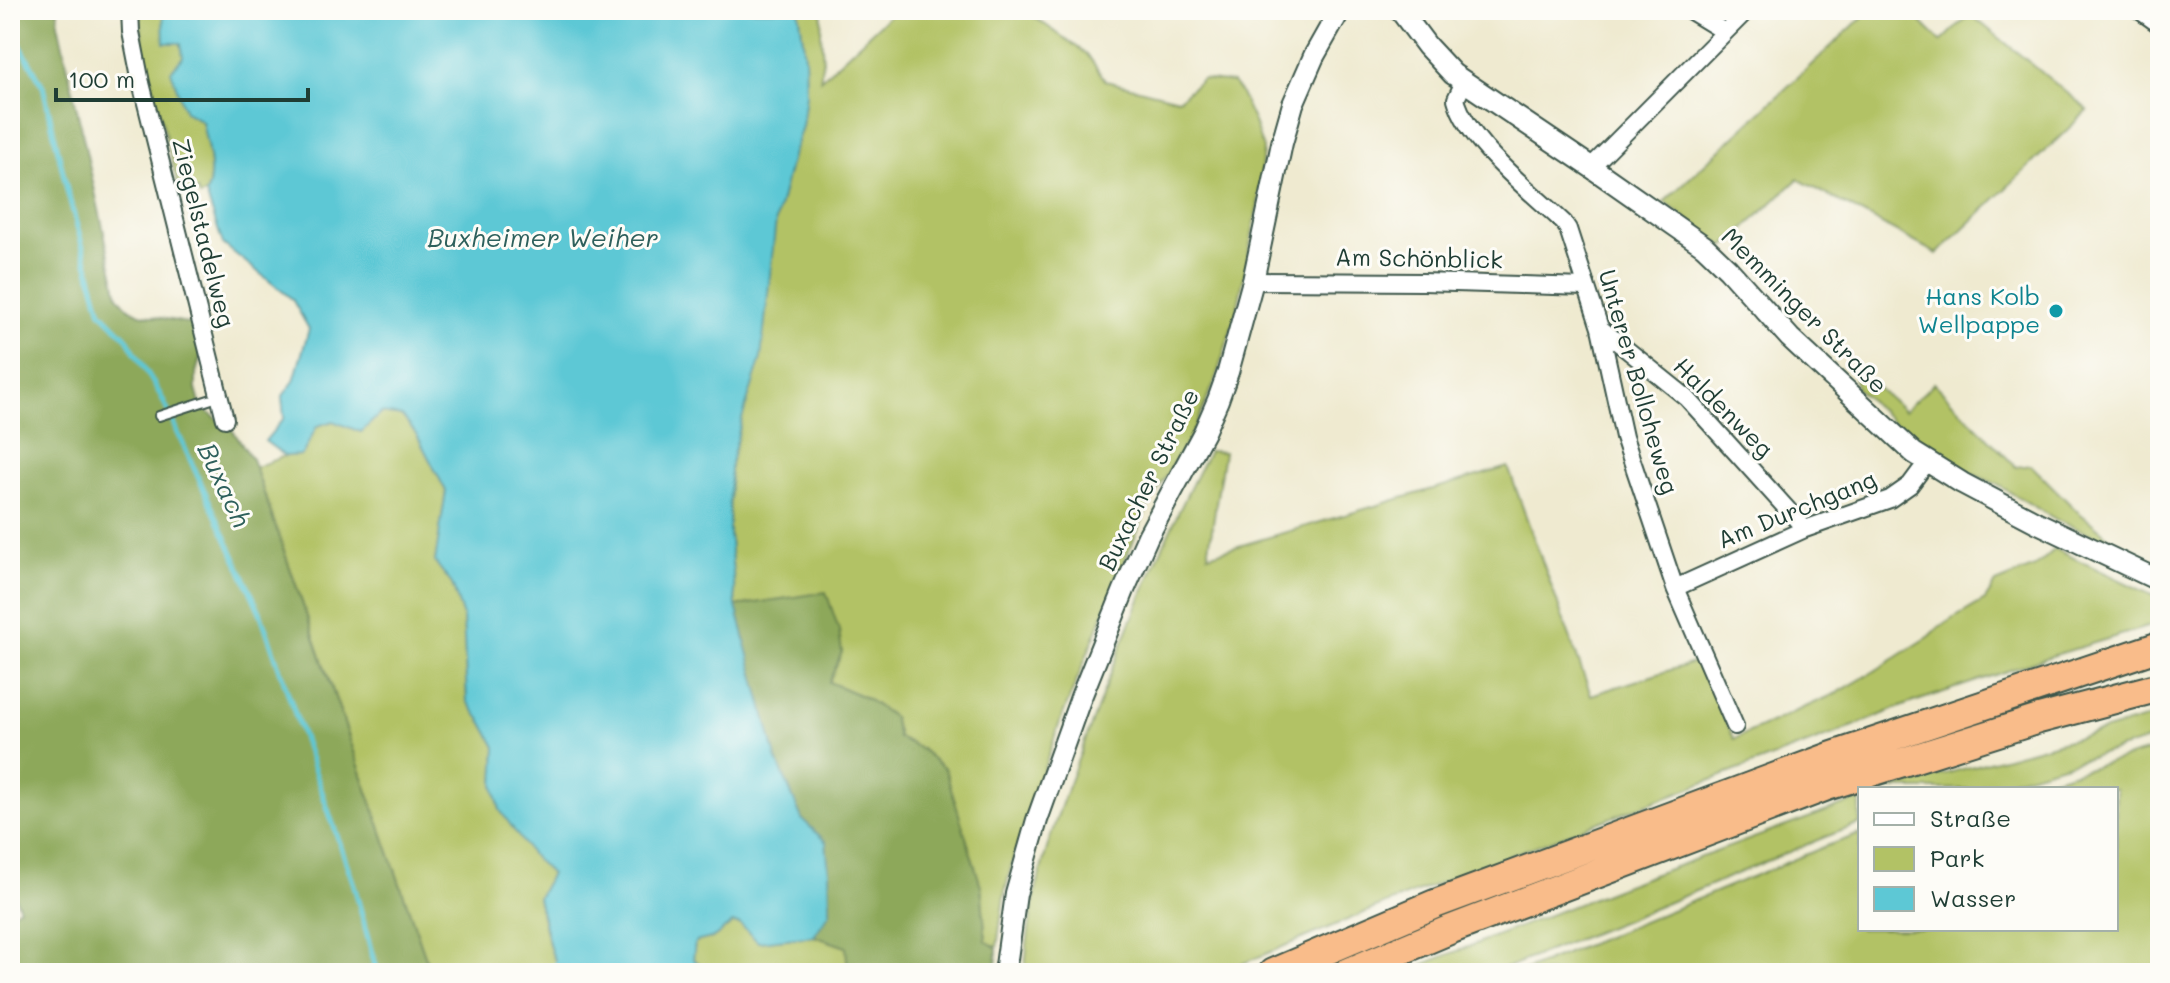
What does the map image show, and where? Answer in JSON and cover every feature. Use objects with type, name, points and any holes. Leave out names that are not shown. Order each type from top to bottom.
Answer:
[{"type":"highway","points":[[1273,973],[1435,904],[1830,757],[2160,646]]},
{"type":"highway","points":[[1347,973],[1464,924],[1827,786],[2039,719],[2160,687]]},
{"type":"street","name":"Ziegelstadelweg","points":[[130,10],[141,83],[225,419]]},
{"type":"street","name":"Buxacher Straße","points":[[1005,973],[1020,875],[1049,786],[1124,590],[1148,536],[1218,400],[1253,281],[1290,112],[1302,81],[1340,10]]},
{"type":"street","name":"Memminger Straße","points":[[1400,10],[1439,60],[1464,82],[1704,246],[1790,338],[1898,439],[1927,462],[2036,522],[2160,581]]},
{"type":"street","points":[[1689,10],[1725,32]]},
{"type":"street","points":[[1591,167],[1747,10]]},
{"type":"street","points":[[2139,10],[2160,25]]},
{"type":"street","name":"Unterer Bolloheweg","points":[[1464,82],[1456,99],[1471,129],[1501,164],[1564,223],[1574,245],[1600,328],[1624,437],[1675,588],[1735,726]]},
{"type":"street","name":"Am Schönblick","points":[[1253,281],[1585,287]]},
{"type":"street","name":"Haldenweg","points":[[1600,328],[1687,398],[1805,529]]},
{"type":"street","name":"Am Durchgang","points":[[1675,588],[1805,529],[1890,499],[1910,485],[1927,462]]},
{"type":"lane","points":[[159,416],[218,397]]},
{"type":"green space","points":[[10,10],[58,10],[58,23],[118,296],[127,307],[140,314],[193,324],[201,355],[196,389],[201,407],[233,431],[252,459],[431,973],[10,973],[10,914],[20,908],[10,886]]},
{"type":"green space","points":[[140,10],[163,10],[164,42],[181,43],[210,162],[206,194],[200,196],[197,190],[182,194],[179,189],[143,46]]},
{"type":"green space","points":[[799,10],[822,10],[823,60],[820,80],[895,10],[1024,10],[1087,54],[1106,81],[1179,99],[1202,79],[1233,83],[1254,122],[1263,149],[1258,205],[1237,311],[1215,381],[1191,435],[1148,506],[1060,722],[1014,855],[1004,896],[997,948],[986,941],[981,886],[921,749],[898,737],[893,717],[864,697],[828,682],[842,652],[826,593],[736,606],[729,529],[730,468],[741,422],[776,220],[802,126],[806,94]]},
{"type":"green space","points":[[1870,10],[1909,10],[1941,42],[1970,14],[2088,110],[1937,254],[1798,179],[1724,247],[1664,202]]},
{"type":"green space","points":[[1859,372],[1904,411],[1934,383],[2016,467],[2031,465],[2076,510],[2121,547],[2059,521],[1996,484],[1951,465],[1912,440],[1856,388],[1855,379]]},
{"type":"green space","points":[[381,413],[402,416],[417,435],[446,491],[435,562],[452,584],[463,617],[467,701],[496,747],[494,786],[531,854],[551,874],[538,898],[546,932],[557,963],[575,973],[431,973],[255,467],[285,456],[302,455],[317,426],[333,421],[361,432]]},
{"type":"green space","points":[[1209,451],[1224,452],[1208,555],[1508,467],[1591,695],[1699,661],[1734,739],[1837,693],[1873,672],[1985,600],[1996,583],[2035,567],[2055,549],[2160,599],[2160,623],[1908,704],[1383,905],[1220,973],[1025,973],[1033,905],[1059,810],[1120,648],[1177,515]]},
{"type":"green space","points":[[826,592],[839,630],[842,652],[829,682],[864,697],[893,717],[898,737],[921,749],[945,769],[981,886],[986,941],[997,948],[996,973],[848,973],[846,947],[814,936],[830,911],[826,842],[802,819],[776,758],[736,606]]},
{"type":"green space","points":[[2160,715],[2160,737],[1987,787],[1897,787]]},
{"type":"green space","points":[[2160,748],[2160,973],[1519,973],[1858,835],[1858,931],[2118,931],[2118,787],[2022,787]]},
{"type":"green space","points":[[1858,800],[1858,825],[1493,973],[1401,973],[1639,880]]},
{"type":"green space","points":[[732,923],[740,924],[758,942],[814,936],[847,947],[848,973],[704,973],[706,968],[693,959],[695,942],[715,937]]},
{"type":"water","name":"Buxheimer Weiher","points":[[163,10],[799,10],[806,94],[802,126],[776,220],[761,358],[730,468],[729,529],[736,606],[776,758],[802,819],[826,842],[830,912],[814,936],[758,942],[740,924],[732,923],[715,937],[695,942],[693,959],[706,969],[704,973],[575,973],[557,964],[538,898],[551,874],[531,854],[500,810],[494,786],[496,747],[467,701],[463,617],[452,584],[435,562],[446,491],[417,435],[402,416],[381,413],[361,432],[333,421],[317,426],[302,455],[285,456],[265,441],[284,418],[282,397],[294,381],[309,329],[292,299],[223,244],[206,194],[210,167],[202,121],[185,112],[171,71],[183,57],[181,43],[164,43]]},
{"type":"waterway","name":"Buxach","points":[[10,27],[43,86],[68,194],[101,312],[126,337],[161,396],[260,612],[354,885],[377,973]]},
{"type":"waterway","points":[[546,973],[559,960]]},
{"type":"place","name":"Hans Kolb Wellpappe","points":[[2056,311]]}]
